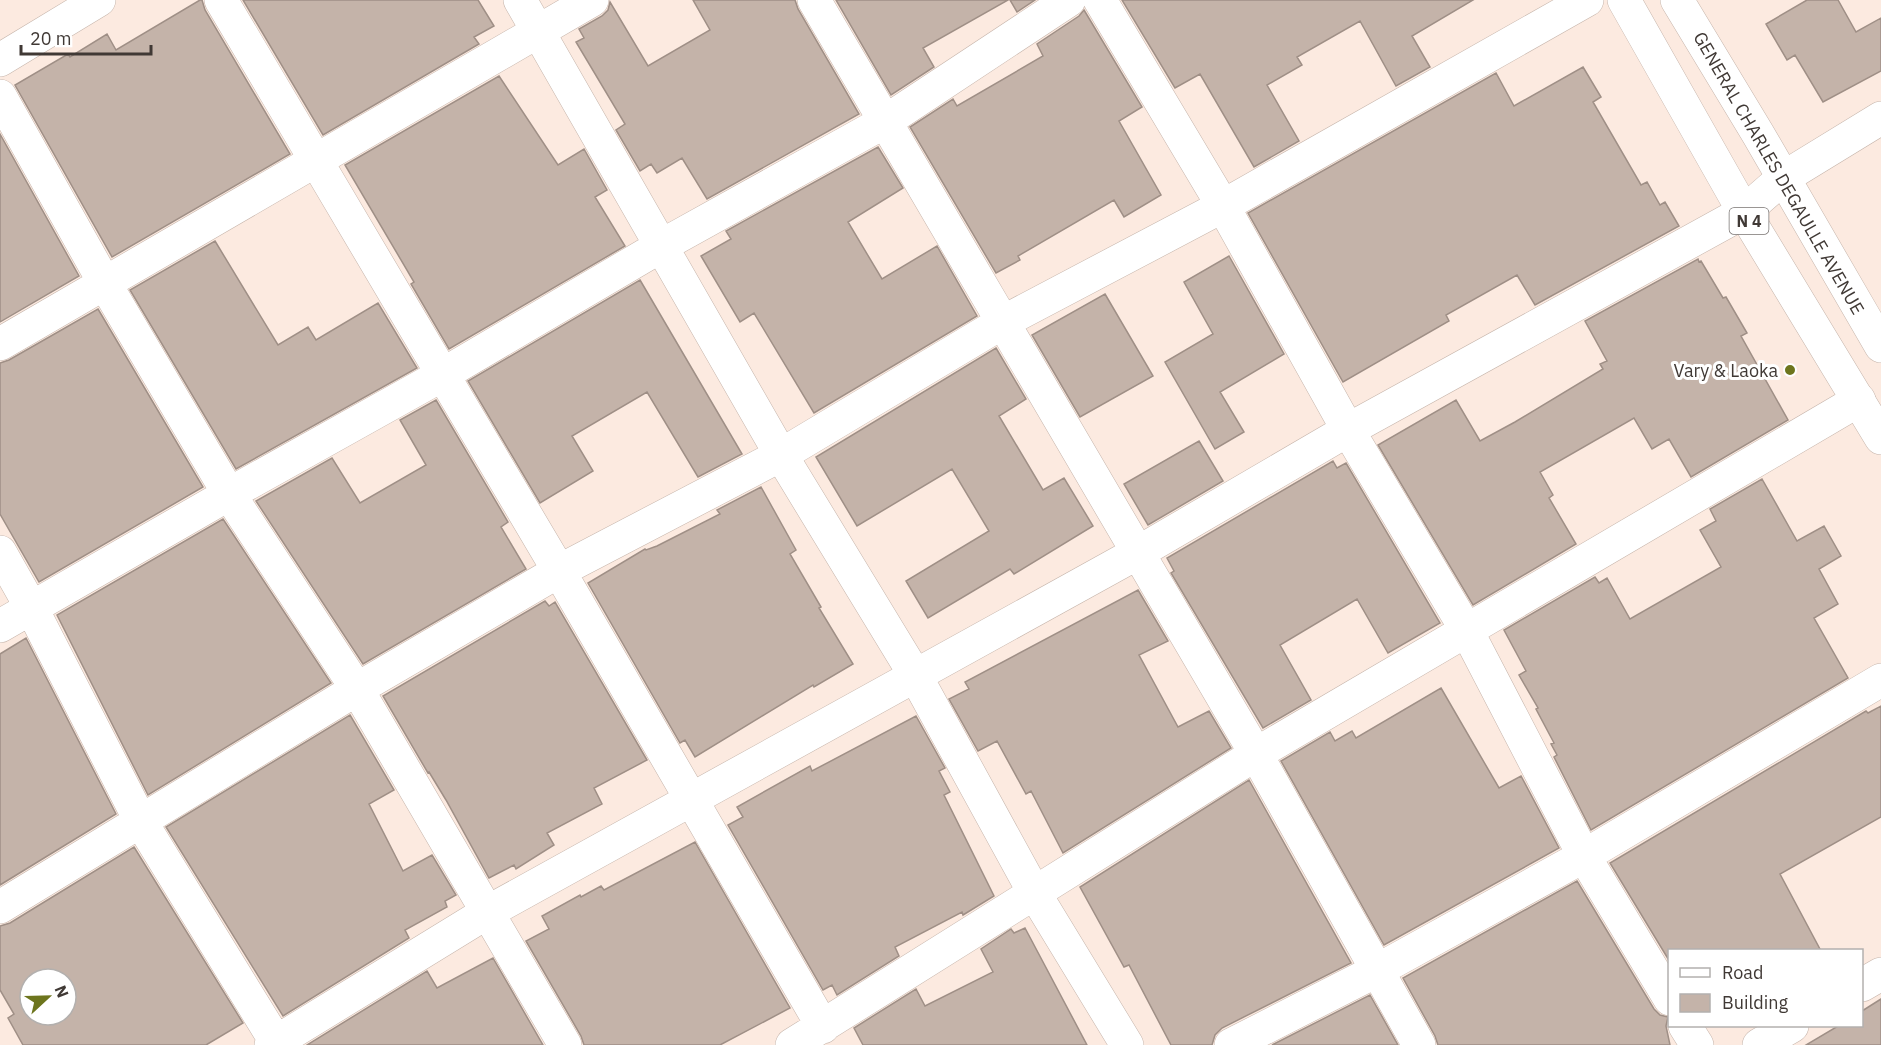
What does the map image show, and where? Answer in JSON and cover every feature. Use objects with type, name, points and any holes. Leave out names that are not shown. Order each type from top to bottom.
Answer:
[{"type":"street","points":[[0,60],[99,0]]},
{"type":"street","points":[[221,0],[559,571],[823,1027]]},
{"type":"street","points":[[520,0],[781,455],[915,675],[1035,894],[1128,1045]]},
{"type":"street","points":[[0,344],[592,0]]},
{"type":"street","points":[[814,0],[1256,754],[1419,1045]]},
{"type":"street","points":[[0,626],[442,375],[661,246],[886,121],[1069,0]]},
{"type":"street","points":[[1100,0],[1223,206],[1348,430],[1467,631],[1584,856],[1668,996]]},
{"type":"street","points":[[0,908],[357,689],[559,571],[781,455],[1003,322],[1223,206],[1587,0]]},
{"type":"street","name":"N 4","points":[[1624,0],[1744,212],[1881,438]]},
{"type":"street","name":"GENERAL CHARLES DEGAULLE AVENUE","points":[[1677,0],[1881,346]]},
{"type":"street","points":[[0,96],[104,282],[229,494],[357,689],[565,1045]]},
{"type":"street","points":[[0,552],[31,607],[141,822],[275,1044],[486,913],[1139,552],[1348,430],[1744,212],[1783,178],[1881,118]]},
{"type":"street","points":[[792,1045],[1256,754],[1859,400]]},
{"type":"street","points":[[1231,1045],[1378,970],[1584,856],[1881,680]]},
{"type":"street","points":[[1863,984],[1881,974]]},
{"type":"street","points":[[1686,1027],[1697,1045]]},
{"type":"street","points":[[1759,1045],[1790,1027]]},
{"type":"building","points":[[200,0],[290,154],[112,257],[15,85],[68,54],[70,57],[107,34],[116,50]]},
{"type":"building","points":[[243,0],[478,0],[494,26],[474,37],[479,44],[323,135]]},
{"type":"building","points":[[693,0],[795,0],[859,114],[707,199],[682,158],[657,173],[651,164],[640,171],[616,130],[625,124],[576,42],[584,38],[579,29],[602,16],[608,10],[610,2],[648,66],[710,30]]},
{"type":"building","points":[[836,0],[1008,0],[923,48],[934,67],[891,95]]},
{"type":"building","points":[[1010,0],[1035,0],[1017,12]]},
{"type":"building","points":[[1122,0],[1473,0],[1412,36],[1430,67],[1396,86],[1360,21],[1297,57],[1302,65],[1267,85],[1299,141],[1254,167],[1200,74],[1175,88]]},
{"type":"building","points":[[1807,0],[1838,0],[1856,32],[1881,18],[1881,71],[1823,102],[1795,55],[1787,60],[1766,24]]},
{"type":"building","points":[[1084,10],[1142,107],[1119,121],[1161,195],[1124,217],[1114,200],[1018,256],[1020,260],[996,273],[910,127],[953,99],[957,106],[1043,56],[1037,44],[1079,16]]},
{"type":"building","points":[[1583,67],[1601,97],[1593,102],[1641,185],[1647,182],[1660,205],[1665,202],[1679,226],[1535,305],[1517,275],[1446,315],[1449,321],[1343,382],[1248,213],[1496,73],[1514,106]]},
{"type":"building","points":[[499,76],[558,165],[584,149],[607,190],[595,197],[625,246],[449,349],[411,284],[414,282],[345,165]]},
{"type":"building","points":[[0,134],[79,276],[0,322]]},
{"type":"building","points":[[878,147],[903,188],[848,222],[882,279],[937,246],[977,316],[814,413],[754,313],[740,322],[701,256],[731,239],[726,231]]},
{"type":"building","points":[[215,241],[278,345],[308,327],[316,340],[378,303],[417,368],[236,469],[130,290]]},
{"type":"building","points":[[1229,256],[1284,354],[1220,392],[1244,432],[1215,449],[1165,362],[1213,334],[1184,282]]},
{"type":"building","points":[[1698,259],[1723,298],[1726,297],[1747,333],[1741,336],[1788,420],[1691,477],[1669,439],[1652,449],[1634,418],[1540,472],[1553,495],[1549,498],[1576,544],[1473,605],[1378,445],[1456,400],[1480,441],[1515,422],[1603,369],[1600,364],[1607,361],[1585,321]]},
{"type":"building","points":[[640,280],[742,454],[698,477],[647,392],[572,436],[593,471],[540,503],[468,381]]},
{"type":"building","points":[[1105,294],[1153,376],[1080,417],[1032,335]]},
{"type":"building","points":[[98,309],[203,487],[39,582],[0,514],[0,363]]},
{"type":"building","points":[[996,348],[1026,399],[999,416],[1043,490],[1064,478],[1093,526],[1014,574],[1010,569],[928,618],[906,581],[989,531],[952,469],[857,526],[816,457]]},
{"type":"building","points":[[436,400],[508,522],[501,527],[526,569],[363,664],[256,501],[332,458],[360,503],[426,465],[400,420]]},
{"type":"building","points":[[1199,441],[1223,481],[1148,525],[1124,484]]},
{"type":"building","points":[[1333,461],[1337,468],[1346,463],[1440,623],[1388,653],[1357,599],[1280,645],[1311,700],[1263,728],[1171,573],[1174,571],[1167,558]]},
{"type":"building","points":[[1762,479],[1797,541],[1824,526],[1841,556],[1819,569],[1838,604],[1814,618],[1848,678],[1591,830],[1554,757],[1557,755],[1551,744],[1554,743],[1519,675],[1526,671],[1504,630],[1595,577],[1599,583],[1607,578],[1630,619],[1721,567],[1700,530],[1716,521],[1710,509]]},
{"type":"building","points":[[761,487],[796,550],[790,554],[853,664],[814,687],[813,685],[695,757],[685,740],[680,743],[588,583],[645,549],[657,546],[720,514],[717,510]]},
{"type":"building","points":[[223,519],[331,683],[148,795],[57,615]]},
{"type":"building","points":[[1138,590],[1168,641],[1139,655],[1178,727],[1209,711],[1231,748],[1063,853],[1031,791],[1026,794],[997,741],[978,751],[949,699],[969,689],[965,682]]},
{"type":"building","points":[[545,601],[549,606],[555,602],[647,760],[594,788],[602,804],[547,833],[554,845],[516,869],[514,865],[489,878],[446,800],[383,696]]},
{"type":"building","points":[[26,638],[116,814],[0,885],[0,654]]},
{"type":"building","points":[[1441,688],[1499,788],[1521,776],[1559,848],[1384,945],[1281,761],[1330,732],[1335,741],[1352,731],[1356,738]]},
{"type":"building","points":[[1881,706],[1881,817],[1780,874],[1820,949],[1668,949],[1668,959],[1610,863],[1866,711],[1868,713]]},
{"type":"building","points":[[350,715],[394,790],[369,804],[403,871],[432,855],[456,895],[445,901],[447,907],[405,930],[409,938],[283,1016],[166,827]]},
{"type":"building","points":[[916,716],[945,768],[939,771],[950,792],[944,795],[994,896],[963,915],[962,912],[895,947],[899,956],[837,995],[832,985],[823,990],[728,825],[743,817],[737,807],[810,766],[812,771]]},
{"type":"building","points":[[1249,780],[1351,963],[1222,1028],[1215,1035],[1212,1045],[1171,1045],[1129,965],[1124,967],[1080,887]]},
{"type":"building","points":[[695,842],[790,1008],[720,1045],[584,1045],[526,941],[549,929],[542,916],[601,886],[604,890]]},
{"type":"building","points":[[134,847],[243,1023],[206,1045],[23,1045],[8,1018],[14,1014],[0,990],[0,926],[10,923]]},
{"type":"building","points":[[1577,881],[1654,1009],[1660,1015],[1668,1017],[1666,1026],[1670,1045],[1438,1045],[1403,978]]},
{"type":"building","points":[[1025,928],[1087,1045],[863,1045],[854,1028],[916,989],[925,1006],[993,972],[981,949],[1011,929],[1014,933]]},
{"type":"building","points":[[493,958],[543,1045],[307,1045],[427,971],[437,988]]},
{"type":"building","points":[[1370,995],[1398,1045],[1272,1045]]},
{"type":"building","points":[[1881,999],[1881,1045],[1806,1045],[1836,1027],[1863,1027],[1863,1010]]},
{"type":"place","name":"Vary & Laoka","points":[[1790,370]]}]
